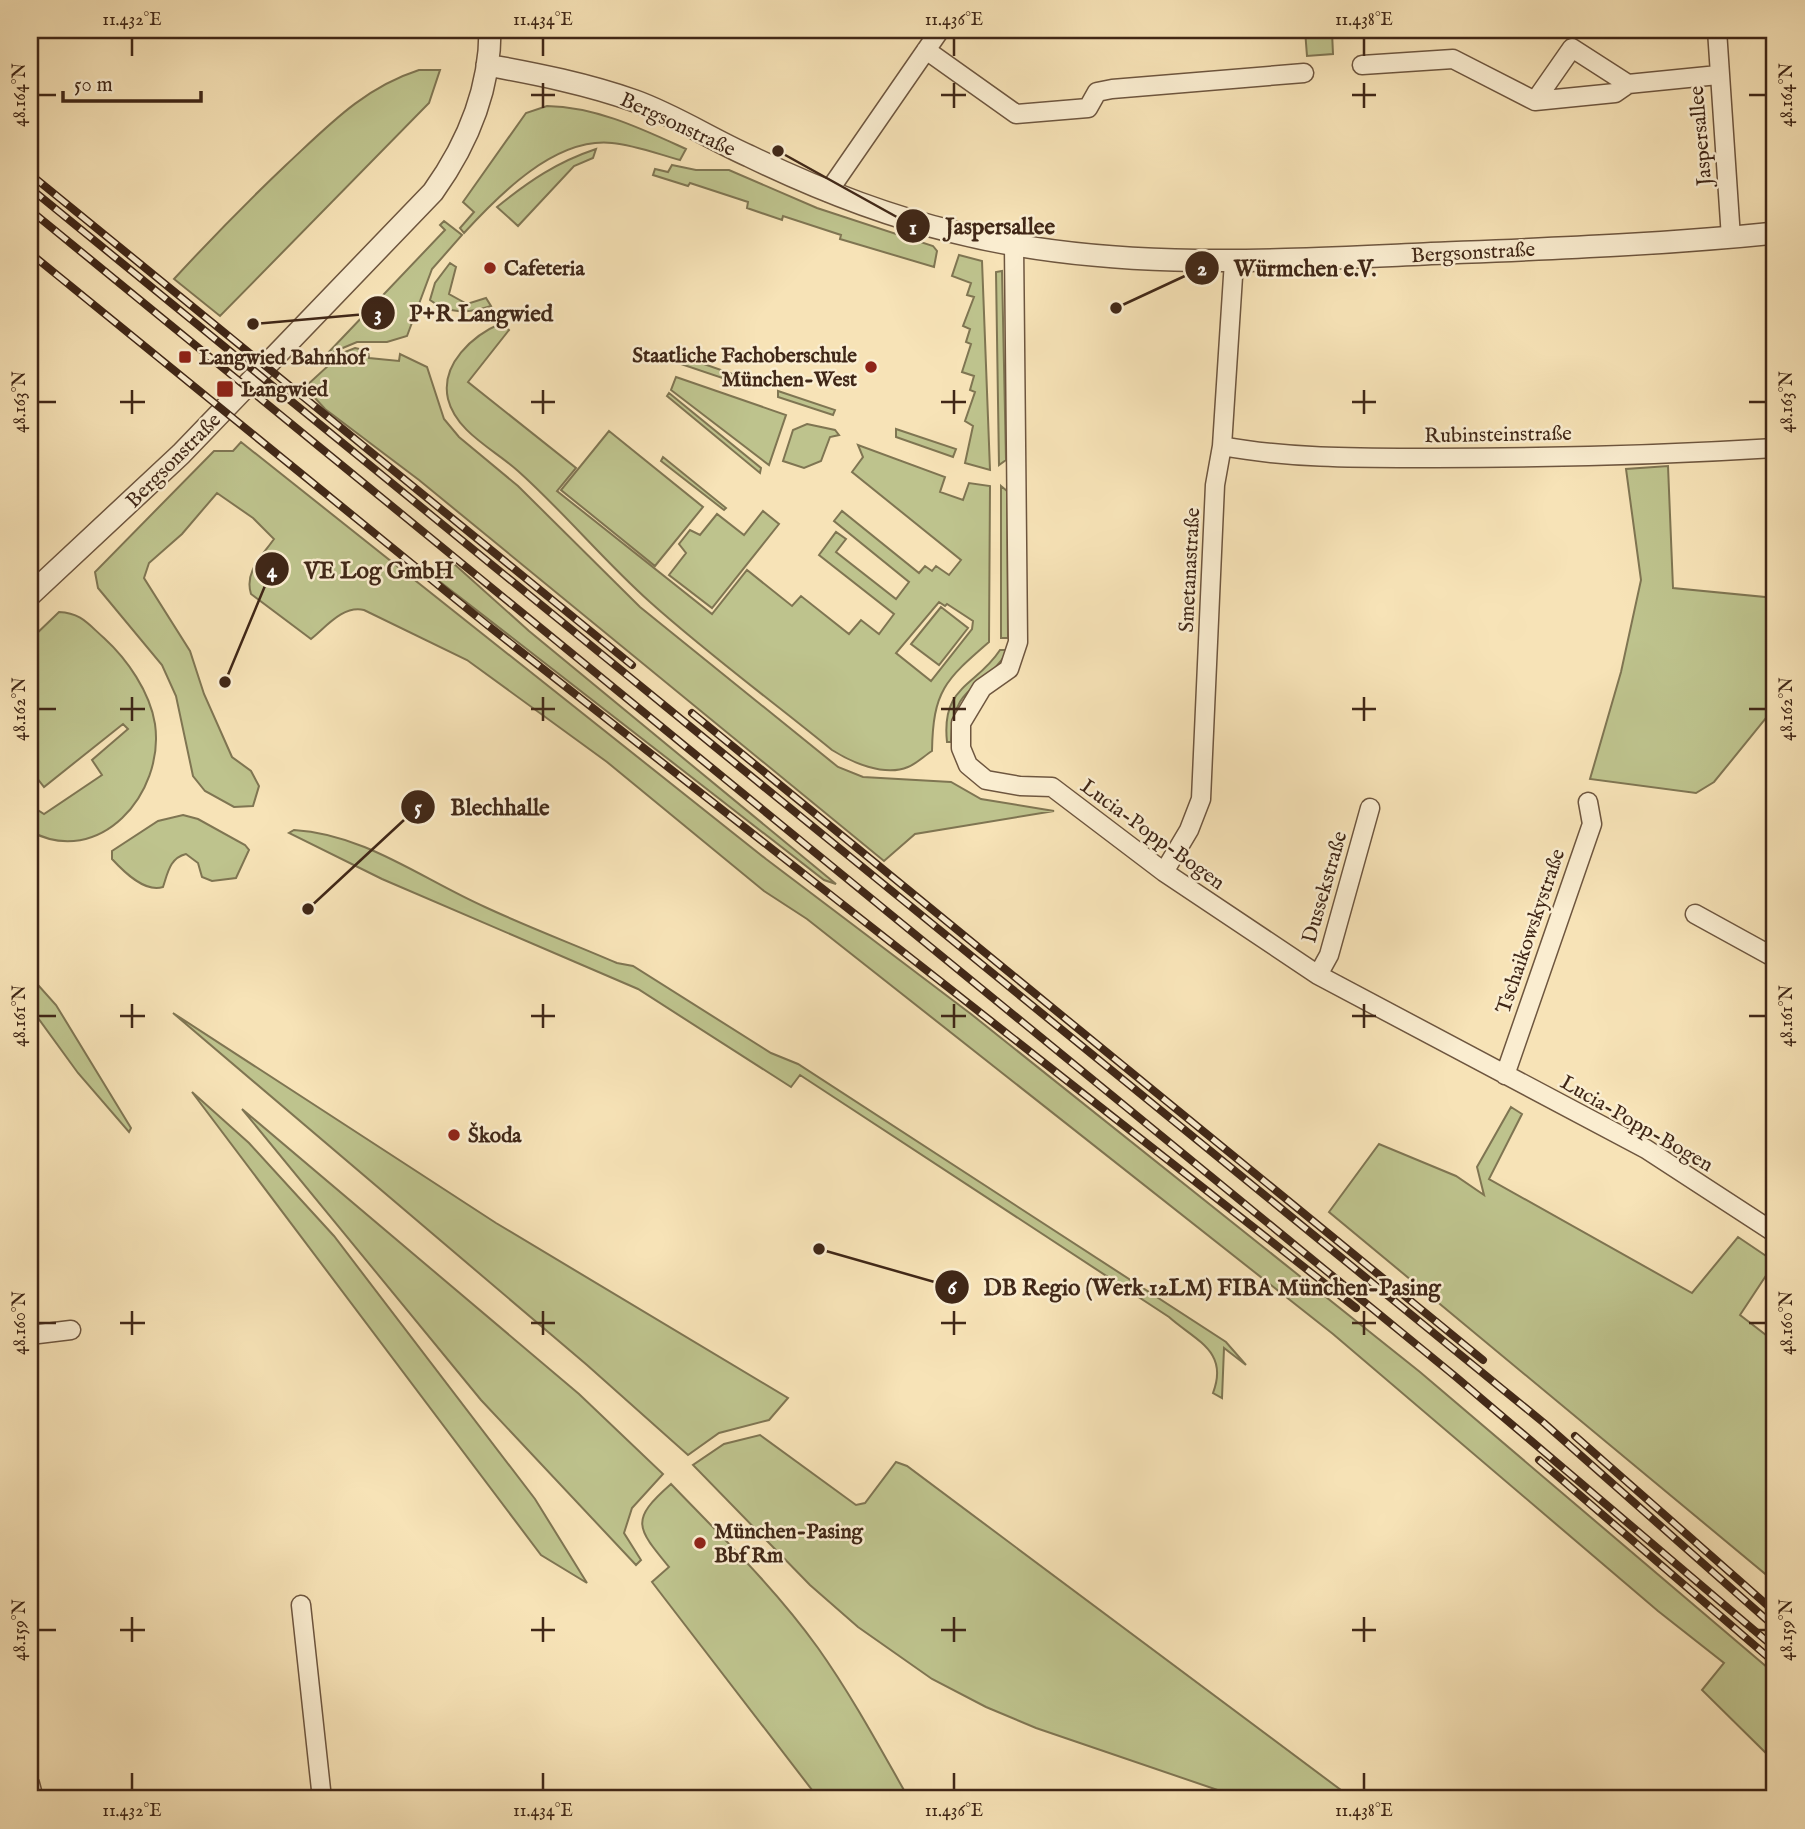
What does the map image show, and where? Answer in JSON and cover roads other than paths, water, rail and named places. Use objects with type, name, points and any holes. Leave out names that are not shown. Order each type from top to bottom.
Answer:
[{"type":"street","points":[[487,65],[489,30]]},
{"type":"street","points":[[828,192],[940,30]]},
{"type":"street","name":"Jaspersallee","points":[[1717,30],[1731,238]]},
{"type":"street","points":[[1535,101],[1572,48],[1628,84]]},
{"type":"street","points":[[926,50],[1016,114],[1088,108],[1097,92],[1105,90],[1304,73]]},
{"type":"street","points":[[1362,65],[1453,59],[1535,101],[1615,93],[1628,84],[1718,75]]},
{"type":"street","name":"Bergsonstraße","points":[[30,595],[181,454],[419,208],[458,155],[480,104],[487,65],[570,82],[639,103],[828,192],[930,226],[1014,245],[1122,258],[1234,261],[1731,238],[1775,233]]},
{"type":"street","name":"Lucia-Popp-Bogen","points":[[1014,245],[1018,642],[1009,669],[982,688],[961,723],[961,748],[968,765],[986,780],[1020,786],[1052,787],[1164,872],[1318,975],[1646,1149],[1775,1233]]},
{"type":"street","name":"Smetanastraße","points":[[1164,872],[1189,830],[1201,799],[1215,485],[1222,446],[1234,261]]},
{"type":"street","name":"Rubinsteinstraße","points":[[1222,446],[1264,454],[1441,458],[1661,455],[1775,448]]},
{"type":"street","name":"Tschaikowskystraße","points":[[1505,1075],[1592,824],[1588,802]]},
{"type":"street","name":"Dussekstraße","points":[[1318,975],[1329,955],[1370,808]]},
{"type":"street","points":[[1695,914],[1775,958]]},
{"type":"street","points":[[30,1335],[71,1330]]},
{"type":"street","points":[[301,1605],[321,1799]]},
{"type":"street","points":[[30,1784],[34,1799]]},
{"type":"railway","points":[[30,174],[632,665]]},
{"type":"railway","points":[[30,188],[1544,1423],[1775,1627]]},
{"type":"railway","points":[[30,210],[1456,1377],[1775,1648]]},
{"type":"railway","points":[[30,253],[486,624],[1356,1308]]},
{"type":"railway","points":[[692,713],[1483,1360]]},
{"type":"railway","points":[[1575,1436],[1775,1612]]},
{"type":"railway","points":[[1539,1460],[1775,1663]]},
{"type":"place","name":"Jaspersallee","points":[[778,151]]},
{"type":"place","name":"Cafeteria","points":[[490,268]]},
{"type":"place","name":"Würmchen e.V.","points":[[1116,308]]},
{"type":"place","name":"P+R Langwied","points":[[253,324]]},
{"type":"place","name":"Langwied Bahnhof","points":[[185,357]]},
{"type":"place","name":"Staatliche Fachoberschule München-West","points":[[871,367]]},
{"type":"place","name":"Langwied","points":[[225,389]]},
{"type":"place","name":"VE Log GmbH","points":[[225,682]]},
{"type":"place","name":"Blechhalle","points":[[308,909]]},
{"type":"place","name":"Škoda","points":[[454,1135]]},
{"type":"place","name":"DB Regio (Werk 12LM) FIBA München-Pasing","points":[[819,1249]]},
{"type":"place","name":"München-Pasing Bbf Rm","points":[[700,1543]]}]
